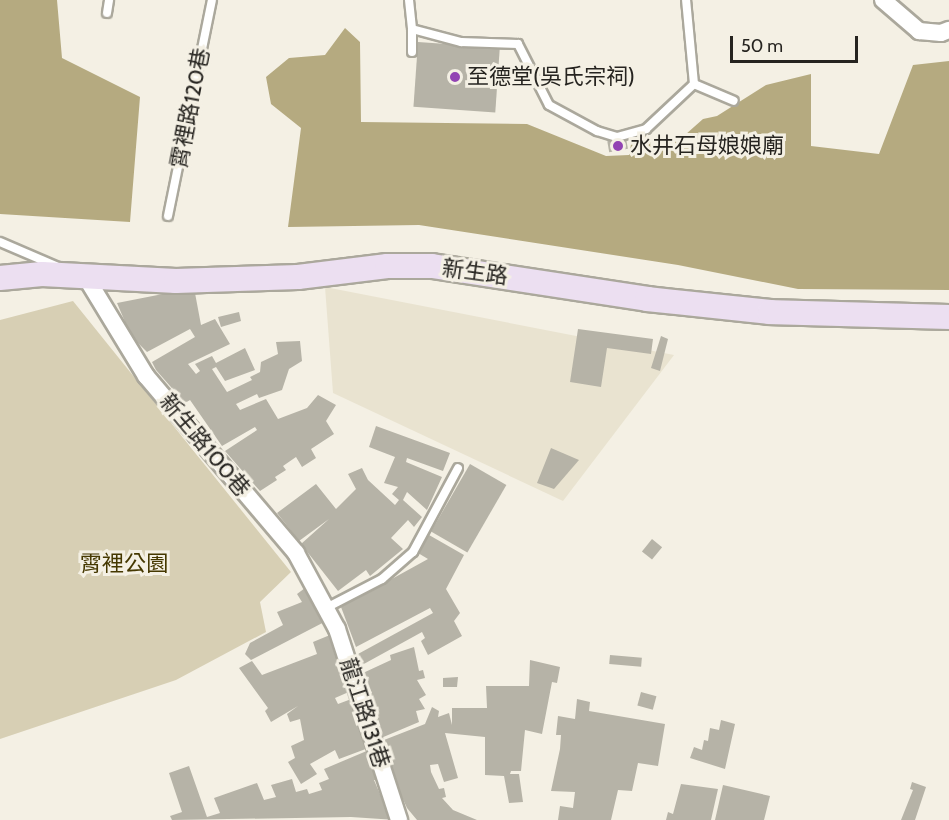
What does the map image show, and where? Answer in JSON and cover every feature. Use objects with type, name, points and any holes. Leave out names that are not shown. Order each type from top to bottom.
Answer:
[{"type":"street","points":[[883,0],[919,31],[941,33],[949,30]]},
{"type":"street","name":"新生路","points":[[0,278],[42,274],[87,279],[298,277],[387,266],[432,266],[647,299],[759,310],[949,317]]},
{"type":"street","name":"新生路100巷","points":[[87,279],[146,376],[296,553],[326,608]]},
{"type":"street","name":"龍江路131巷","points":[[326,608],[337,629],[399,820]]},
{"type":"lane","points":[[107,12],[109,0]]},
{"type":"lane","name":"霄裡路120巷","points":[[168,216],[212,0]]},
{"type":"lane","points":[[409,0],[412,52]]},
{"type":"lane","points":[[686,0],[694,84]]},
{"type":"lane","points":[[412,29],[461,42],[518,44],[549,105],[597,132],[617,137],[646,129],[694,84]]},
{"type":"lane","points":[[694,84],[734,101]]},
{"type":"lane","points":[[0,242],[87,279]]},
{"type":"lane","points":[[326,608],[382,579],[413,552],[458,468]]},
{"type":"shaded area","points":[[0,0],[57,0],[62,58],[140,97],[130,222],[0,214]]},
{"type":"shaded area","points":[[345,28],[360,42],[361,122],[527,124],[606,156],[629,155],[633,134],[677,142],[703,119],[717,116],[766,85],[811,74],[811,146],[879,154],[913,65],[949,61],[949,290],[798,289],[678,265],[419,225],[288,227],[301,128],[271,104],[266,77],[289,58],[325,55]]},
{"type":"shaded area","points":[[325,287],[674,355],[563,501],[333,393]]},
{"type":"green space","name":"霄裡公園","points":[[73,301],[291,572],[260,602],[266,632],[176,680],[0,739],[0,320]]},
{"type":"building","name":"至德堂(吳氏宗祠)","points":[[418,42],[500,48],[495,113],[413,107]]},
{"type":"building","name":"水井石母娘娘廟","points":[[626,138],[628,149],[609,152],[607,141]]},
{"type":"building","points":[[168,293],[195,293],[201,325],[215,319],[230,344],[188,364],[196,374],[200,371],[195,364],[212,356],[216,363],[245,348],[255,370],[225,381],[216,367],[212,369],[227,392],[252,380],[250,377],[260,372],[261,362],[278,354],[276,342],[300,341],[302,361],[289,369],[282,390],[259,398],[257,394],[236,404],[240,410],[266,399],[278,419],[307,408],[318,395],[336,405],[326,421],[334,434],[311,449],[316,458],[302,467],[296,457],[283,466],[286,470],[275,477],[277,480],[260,491],[225,451],[257,430],[255,427],[222,446],[190,400],[185,403],[156,370],[152,362],[195,337],[190,329],[147,352],[131,336],[117,303]]},
{"type":"building","points":[[239,312],[241,321],[221,327],[218,317]]},
{"type":"building","points":[[578,329],[653,339],[651,354],[607,348],[601,387],[570,382]]},
{"type":"building","points":[[661,336],[668,339],[660,371],[651,368]]},
{"type":"building","points":[[376,426],[450,453],[443,471],[407,458],[406,462],[442,477],[427,510],[407,492],[403,500],[422,517],[414,527],[408,520],[391,538],[403,549],[370,576],[366,570],[338,591],[301,544],[329,519],[299,541],[277,513],[316,484],[336,509],[356,489],[348,474],[362,468],[368,480],[395,505],[399,500],[392,494],[398,487],[384,483],[395,457],[369,447]]},
{"type":"building","points":[[551,448],[579,460],[554,489],[537,483]]},
{"type":"building","points":[[470,464],[506,485],[467,553],[431,532]]},
{"type":"building","points":[[429,535],[464,555],[446,589],[460,613],[454,621],[462,636],[428,655],[421,641],[425,638],[422,632],[362,665],[358,654],[433,613],[430,608],[356,647],[341,607],[428,559],[418,553]]},
{"type":"building","points":[[652,539],[662,547],[652,560],[642,551]]},
{"type":"building","points":[[313,582],[332,618],[251,660],[245,654],[250,643],[283,625],[277,612],[302,602],[297,594]]},
{"type":"building","points":[[330,635],[331,639],[337,637],[351,691],[335,698],[338,704],[354,698],[371,747],[339,759],[335,750],[310,764],[317,774],[301,784],[288,762],[295,758],[291,746],[304,740],[300,719],[290,722],[287,714],[298,706],[271,722],[265,711],[268,708],[239,668],[252,661],[262,675],[317,654],[313,642]]},
{"type":"building","points":[[414,647],[419,671],[423,670],[425,678],[417,680],[426,695],[419,699],[425,709],[416,711],[419,722],[381,738],[368,695],[372,693],[363,673],[391,660],[390,655]]},
{"type":"building","points":[[610,655],[642,658],[641,667],[609,664]]},
{"type":"building","points":[[530,660],[560,667],[557,683],[552,682],[542,734],[525,730],[521,771],[511,771],[510,774],[519,774],[523,802],[509,803],[504,776],[485,775],[485,737],[445,733],[458,778],[444,782],[438,764],[430,765],[431,772],[439,789],[444,788],[446,797],[442,798],[453,810],[477,820],[417,820],[407,808],[390,771],[384,740],[425,724],[432,707],[439,711],[438,717],[449,713],[452,725],[452,708],[487,708],[486,686],[529,686]]},
{"type":"building","points":[[458,677],[457,687],[443,687],[443,678]]},
{"type":"building","points":[[641,692],[656,696],[653,710],[637,706]]},
{"type":"building","points":[[577,699],[590,702],[589,711],[665,724],[658,766],[638,763],[632,791],[618,790],[611,820],[558,820],[560,806],[573,808],[575,792],[551,791],[560,749],[561,735],[556,735],[558,716],[575,719]]},
{"type":"building","points":[[721,720],[735,724],[725,769],[690,758],[694,747],[702,750],[704,740],[708,741],[710,728],[719,730]]},
{"type":"building","points":[[369,750],[379,780],[374,780],[383,801],[388,800],[396,820],[351,817],[172,820],[170,816],[182,812],[169,773],[189,766],[207,817],[220,813],[214,798],[257,783],[264,800],[276,797],[271,785],[292,779],[296,792],[307,789],[309,794],[322,790],[319,783],[329,779],[324,769]]},
{"type":"building","points":[[912,782],[926,787],[915,820],[901,820],[913,790],[910,789]]},
{"type":"building","points":[[681,784],[718,789],[711,820],[666,820],[668,812],[673,814]]},
{"type":"building","points":[[723,785],[770,796],[764,820],[715,820]]},
{"type":"place","name":"至德堂(吳氏宗祠)","points":[[455,77]]},
{"type":"place","name":"水井石母娘娘廟","points":[[618,146]]}]
